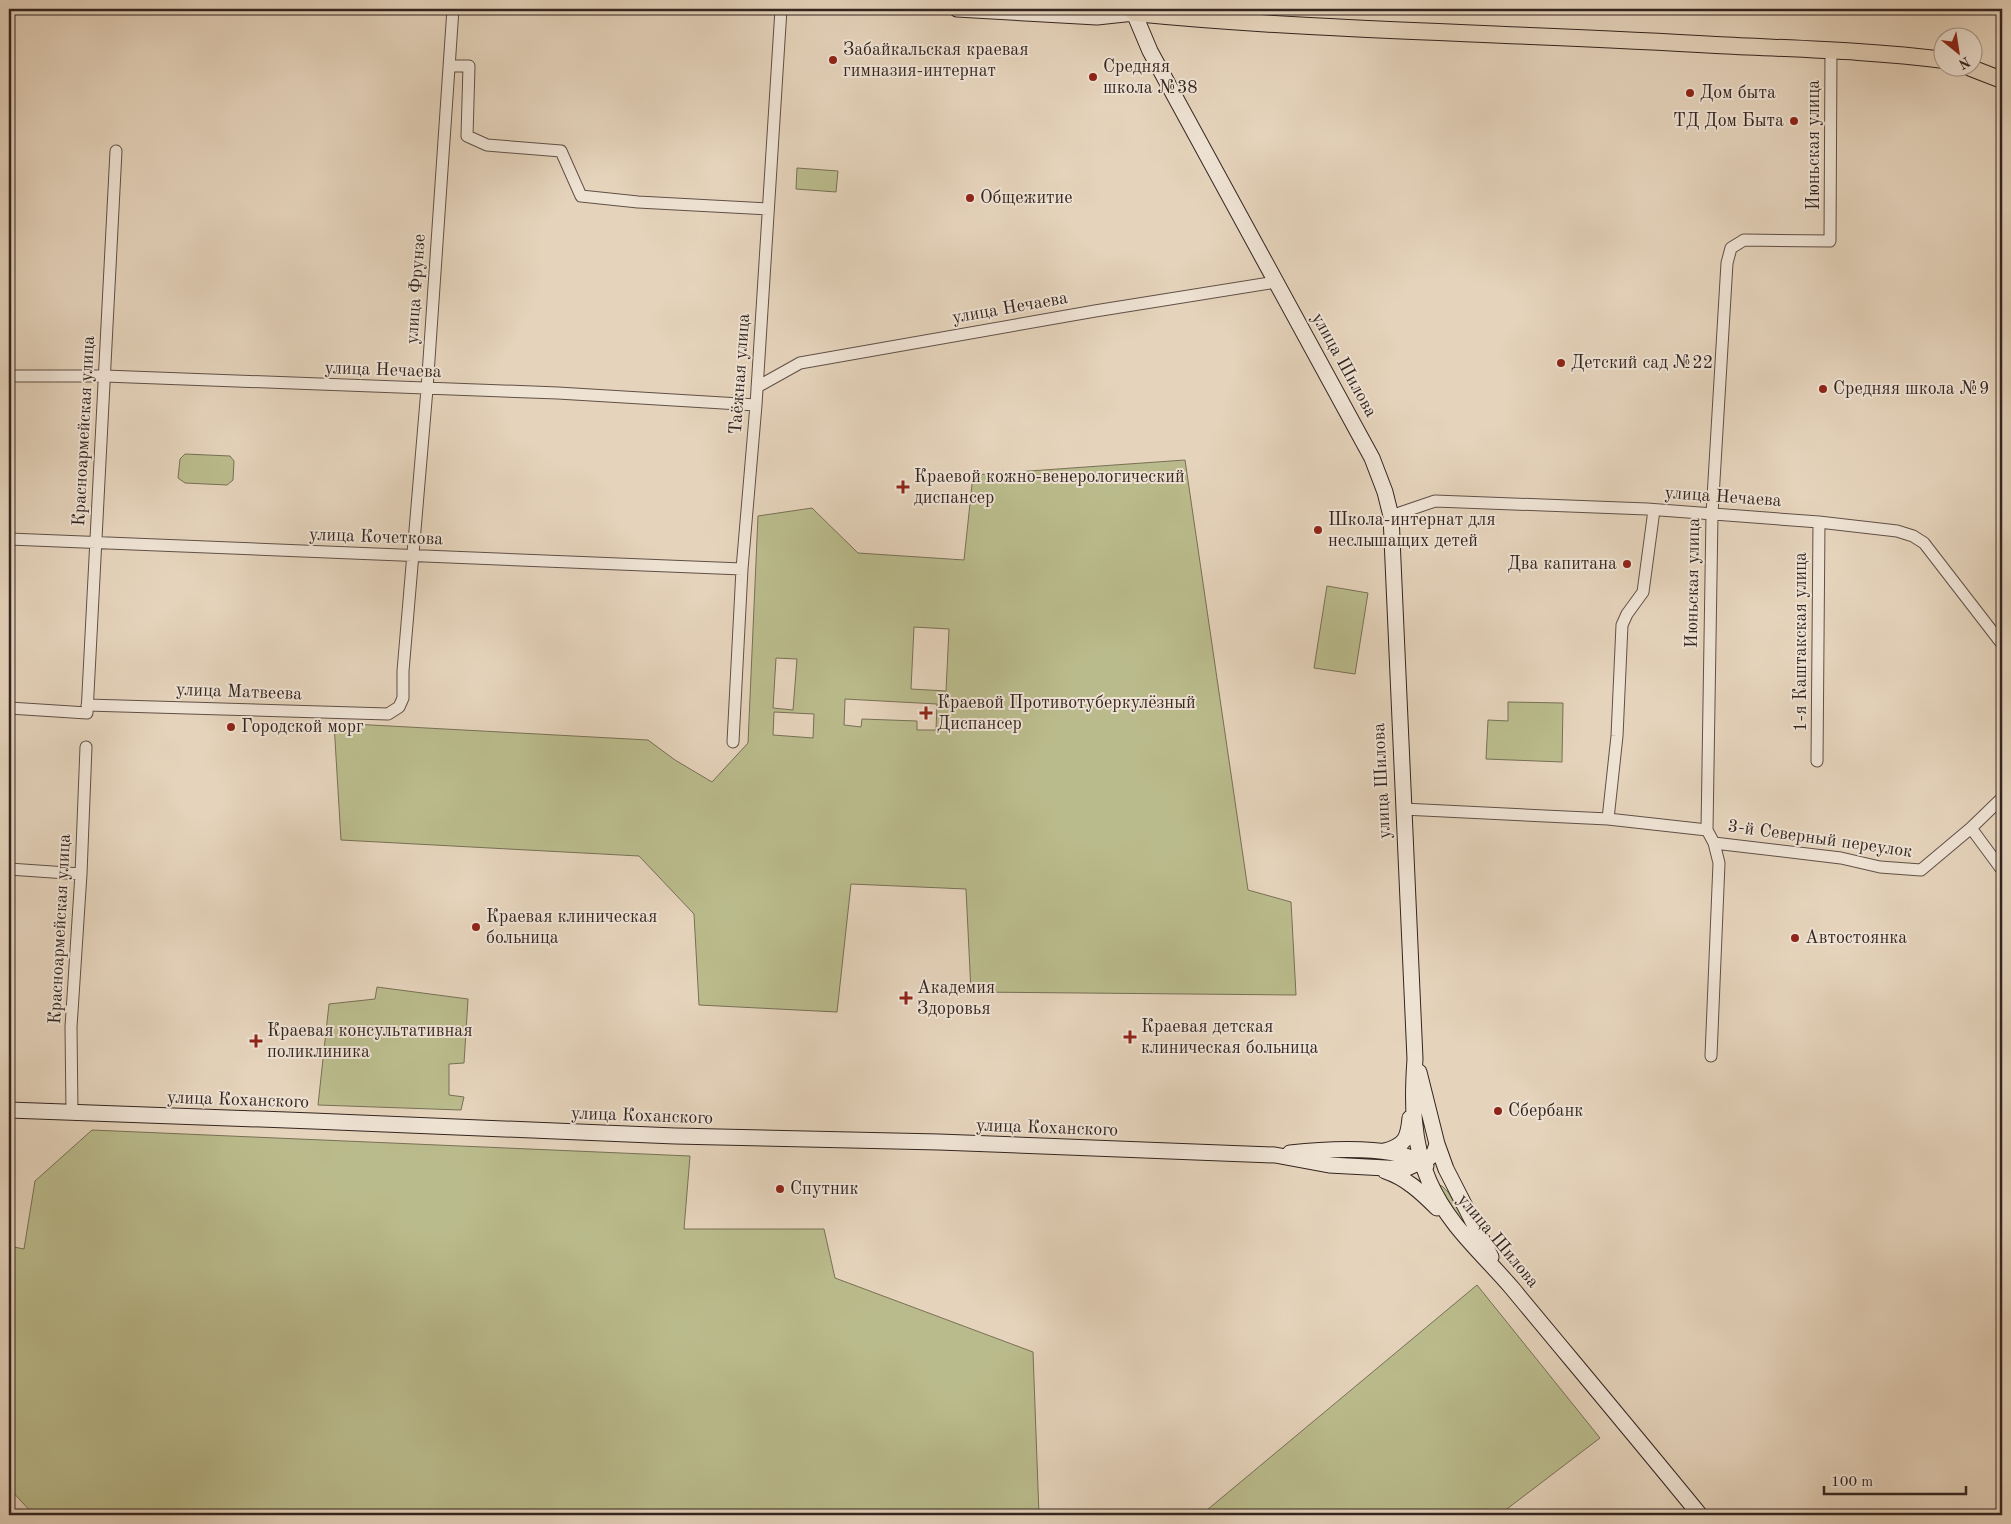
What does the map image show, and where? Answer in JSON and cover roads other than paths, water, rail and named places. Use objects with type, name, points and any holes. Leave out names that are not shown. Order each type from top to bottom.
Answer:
[{"type":"main road","points":[[957,9],[1098,17],[1132,11]]},
{"type":"main road","points":[[1112,9],[1347,29],[1831,50],[1934,59]]},
{"type":"main road","name":"улица Шилова","points":[[1132,11],[1150,51],[1372,458],[1385,492],[1391,516],[1416,1059],[1412,1099],[1414,1127],[1422,1163],[1438,1199],[1455,1226],[1499,1272],[1700,1515]]},
{"type":"main road","points":[[1984,73],[2002,80]]},
{"type":"main road","points":[[1416,1059],[1437,1144],[1446,1169],[1499,1272]]},
{"type":"main road","points":[[1383,1152],[1398,1147],[1404,1142],[1408,1131],[1412,1099]]},
{"type":"main road","name":"улица Коханского","points":[[9,1110],[304,1120],[675,1136],[939,1142],[1275,1155]]},
{"type":"main road","points":[[1275,1155],[1328,1165],[1405,1169],[1422,1163],[1434,1152],[1437,1144]]},
{"type":"main road","points":[[1275,1155],[1317,1150],[1404,1154],[1422,1163],[1441,1178],[1470,1216]]},
{"type":"main road","points":[[1376,1168],[1400,1176],[1423,1193],[1455,1226]]},
{"type":"street","name":"улица Фрунзе","points":[[388,714],[399,707],[403,698],[412,556],[427,389],[453,9]]},
{"type":"street","name":"Таёжная улица","points":[[733,742],[742,568],[756,405],[781,9]]},
{"type":"street","name":"Июньская улица","points":[[1710,1056],[1719,863],[1714,843],[1707,830],[1712,514],[1727,263],[1731,248],[1744,240],[1830,241],[1831,50]]},
{"type":"street","points":[[450,66],[469,66],[467,136],[487,145],[561,151],[581,196],[638,202],[768,209]]},
{"type":"street","name":"Красноармейская улица","points":[[87,709],[116,151]]},
{"type":"street","name":"улица Нечаева","points":[[757,387],[800,363],[1095,311],[1276,282]]},
{"type":"street","name":"улица Нечаева","points":[[9,376],[105,376],[558,393],[756,405]]},
{"type":"street","name":"улица Нечаева","points":[[1391,516],[1435,501],[1654,510],[1819,522],[1897,531],[1913,536],[1924,543],[2002,644]]},
{"type":"street","points":[[1608,819],[1617,736],[1622,625],[1627,614],[1643,592],[1654,510]]},
{"type":"street","name":"1-я Каштакская улица","points":[[1817,762],[1819,522]]},
{"type":"street","name":"улица Кочеткова","points":[[9,539],[742,568]]},
{"type":"street","name":"улица Матвеева","points":[[9,708],[388,714]]},
{"type":"street","name":"Красноармейская улица","points":[[72,1113],[71,1027],[81,874],[86,747]]},
{"type":"street","points":[[2002,798],[1971,828],[2002,870]]},
{"type":"street","points":[[1403,809],[1608,819],[1707,830]]},
{"type":"street","name":"3-й Северный переулок","points":[[1714,843],[1841,858],[1880,867],[1921,870],[1971,828]]},
{"type":"street","points":[[9,869],[81,874]]},
{"type":"place","name":"Забайкальская краевая гимназия-интернат","points":[[833,60]]},
{"type":"place","name":"Средняя школа №38","points":[[1093,77]]},
{"type":"place","name":"Дом быта","points":[[1690,93]]},
{"type":"place","name":"ТД Дом Быта","points":[[1794,121]]},
{"type":"place","name":"Общежитие","points":[[970,198]]},
{"type":"place","name":"Детский сад №22","points":[[1561,363]]},
{"type":"place","name":"Средняя школа №9","points":[[1823,389]]},
{"type":"place","name":"Краевой кожно-венерологический диспансер","points":[[903,487]]},
{"type":"place","name":"Школа-интернат для неслышащих детей","points":[[1318,530]]},
{"type":"place","name":"Два капитана","points":[[1627,564]]},
{"type":"place","name":"Краевой Противотуберкулёзный Диспансер","points":[[926,713]]},
{"type":"place","name":"Городской морг","points":[[231,727]]},
{"type":"place","name":"Краевая клиническая больница","points":[[476,927]]},
{"type":"place","name":"Автостоянка","points":[[1795,938]]},
{"type":"place","name":"Академия Здоровья","points":[[906,998]]},
{"type":"place","name":"Краевая детская клиническая больница","points":[[1130,1037]]},
{"type":"place","name":"Краевая консультативная поликлиника","points":[[256,1041]]},
{"type":"place","name":"Сбербанк","points":[[1498,1111]]},
{"type":"place","name":"Спутник","points":[[780,1189]]}]
